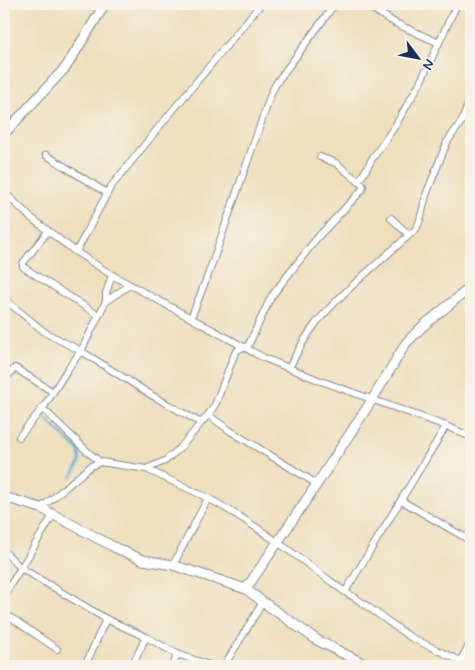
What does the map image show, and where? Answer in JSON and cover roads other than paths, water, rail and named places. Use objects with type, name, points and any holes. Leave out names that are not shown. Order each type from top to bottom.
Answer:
[{"type":"street","points":[[4,134],[66,67],[105,4]]},
{"type":"street","points":[[76,252],[107,193],[261,4]]},
{"type":"street","points":[[191,318],[208,275],[272,91],[335,4]]},
{"type":"street","points":[[365,4],[395,23],[439,43]]},
{"type":"street","points":[[358,181],[395,126],[420,83],[457,4]]},
{"type":"street","points":[[289,368],[300,347],[317,322],[347,291],[416,229],[426,195],[447,142],[462,121],[471,97]]},
{"type":"street","points":[[46,155],[107,193]]},
{"type":"street","points":[[146,469],[165,460],[180,448],[215,406],[235,353],[239,349],[248,346],[271,296],[317,238],[362,190],[363,185],[336,163],[320,157]]},
{"type":"street","points":[[4,192],[30,218],[76,252],[112,275],[264,358],[471,437]]},
{"type":"street","points":[[391,218],[409,235]]},
{"type":"street","points":[[48,231],[23,263],[23,267],[98,315]]},
{"type":"street","points":[[106,301],[106,293],[112,275]]},
{"type":"street","points":[[19,437],[42,408],[80,351],[106,301],[130,285]]},
{"type":"street","points":[[246,589],[318,484],[406,343],[423,326],[471,287]]},
{"type":"street","points":[[4,299],[46,333],[80,351],[201,423]]},
{"type":"street","points":[[4,380],[15,368],[53,392]]},
{"type":"street","points":[[42,408],[100,462],[146,469],[208,498],[278,542],[410,637],[471,666]]},
{"type":"street","points":[[208,415],[232,432],[318,484]]},
{"type":"street","points":[[345,592],[446,426]]},
{"type":"street","points":[[41,508],[91,466],[100,462]]},
{"type":"street","points":[[4,497],[41,508],[116,548],[143,560],[173,565],[246,589],[317,640],[368,666]]},
{"type":"street","points":[[173,565],[208,498]]},
{"type":"street","points":[[402,500],[470,539]]},
{"type":"street","points":[[4,595],[53,515]]},
{"type":"street","points":[[4,551],[22,568],[106,619],[178,654],[212,666]]},
{"type":"street","points":[[224,666],[263,602]]},
{"type":"street","points":[[4,613],[57,649]]},
{"type":"street","points":[[85,666],[106,619]]},
{"type":"street","points":[[132,666],[146,637]]},
{"type":"street","points":[[461,660],[471,642]]},
{"type":"street","points":[[173,666],[178,654]]},
{"type":"waterway","points":[[42,415],[78,450],[80,461],[71,477]]}]
